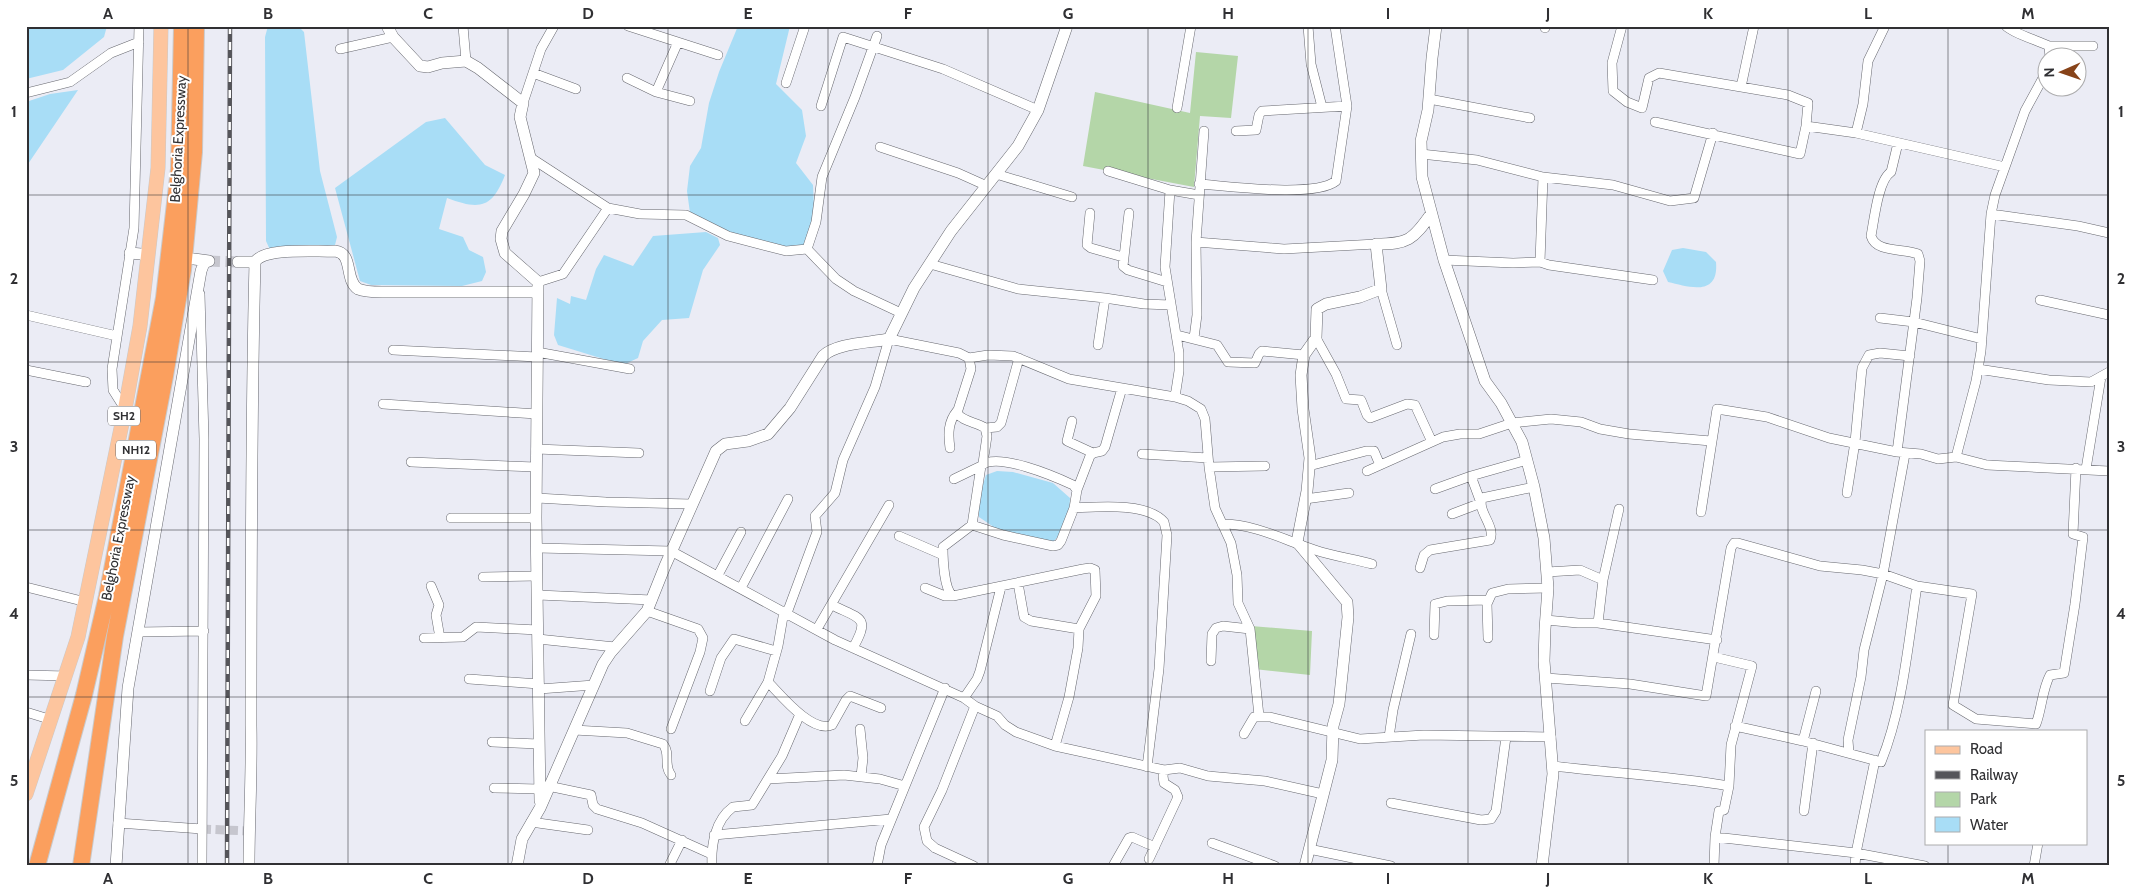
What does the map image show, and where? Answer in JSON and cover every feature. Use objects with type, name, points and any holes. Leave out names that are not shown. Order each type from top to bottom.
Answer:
[{"type":"highway","name":"Belghoria Expressway","points":[[37,866],[84,695],[105,605],[164,298],[179,169],[182,26]]},
{"type":"highway","name":"Belghoria Expressway","points":[[81,866],[115,636],[163,386],[183,270],[194,152],[196,26]]},
{"type":"main road","name":"SH2","points":[[26,794],[66,676],[86,602],[140,326],[154,218],[158,168],[161,26]]},
{"type":"street","points":[[125,409],[113,390],[112,369],[117,336],[135,253],[139,26]]},
{"type":"street","points":[[387,26],[393,37],[420,66],[428,67],[442,63],[466,61],[523,103]]},
{"type":"street","points":[[463,26],[466,61]]},
{"type":"street","points":[[544,787],[539,744],[536,518],[538,287],[505,253],[501,239],[502,231],[534,173],[520,117],[541,50],[554,26]]},
{"type":"street","points":[[628,26],[718,56]]},
{"type":"street","points":[[786,83],[805,26]]},
{"type":"street","points":[[746,721],[768,682],[786,612],[817,532],[815,516],[835,493],[843,460],[875,387],[889,339],[901,312],[951,231],[1018,146],[1038,110],[1067,26]]},
{"type":"street","points":[[1177,108],[1191,26]]},
{"type":"street","points":[[1308,26],[1311,64],[1322,107]]},
{"type":"street","points":[[1200,184],[1285,190],[1331,184],[1336,181],[1347,106],[1335,26]]},
{"type":"street","points":[[1436,26],[1429,99],[1421,141],[1422,176],[1444,260],[1485,381],[1522,442],[1534,487],[1544,538],[1548,588],[1544,637],[1553,766],[1542,866]]},
{"type":"street","points":[[1622,26],[1612,62],[1613,91],[1627,102],[1642,108],[1648,78],[1659,73],[1788,95],[1808,103],[1806,126],[1800,154],[1713,133],[1655,122]]},
{"type":"street","points":[[1741,88],[1754,26]]},
{"type":"street","points":[[1856,133],[1863,104],[1868,61],[1884,26]]},
{"type":"street","points":[[2006,26],[2010,31],[2030,37],[2049,46],[2093,46]]},
{"type":"street","points":[[807,249],[816,222],[822,177],[855,97],[877,36]]},
{"type":"street","points":[[340,49],[393,37]]},
{"type":"street","points":[[820,106],[843,37],[943,69],[1038,110]]},
{"type":"street","points":[[26,93],[70,82],[111,53],[139,42]]},
{"type":"street","points":[[656,92],[678,42]]},
{"type":"street","points":[[533,73],[576,89]]},
{"type":"street","points":[[627,78],[656,92],[690,101]]},
{"type":"street","points":[[1956,458],[1978,368],[1982,339],[1991,214],[1995,195],[2025,111],[2038,87]]},
{"type":"street","points":[[1429,99],[1530,118]]},
{"type":"street","points":[[1236,131],[1256,130],[1259,115],[1262,111],[1347,106]]},
{"type":"street","points":[[1806,126],[1856,133],[2005,167]]},
{"type":"street","points":[[1194,338],[1198,305],[1196,242],[1204,131]]},
{"type":"street","points":[[1422,154],[1476,160],[1542,177],[1613,185],[1670,201],[1694,198],[1713,133]]},
{"type":"street","points":[[1849,753],[1848,740],[1861,677],[1864,650],[1883,574],[1901,453],[1920,260],[1918,254],[1911,251],[1878,246],[1873,242],[1871,236],[1880,190],[1887,174],[1890,172],[1898,143]]},
{"type":"street","points":[[880,146],[958,173],[986,186]]},
{"type":"street","points":[[531,158],[608,208],[640,214],[686,215],[728,236],[786,250],[807,249],[836,279],[854,291],[901,312]]},
{"type":"street","points":[[1108,171],[1170,190],[1199,195]]},
{"type":"street","points":[[996,174],[1072,197]]},
{"type":"street","points":[[1540,262],[1542,177]]},
{"type":"street","points":[[1170,190],[1165,245],[1167,282],[1177,335],[1179,371],[1175,397]]},
{"type":"street","points":[[250,866],[250,579],[255,262],[262,255],[276,253],[335,251],[343,253],[356,288],[382,292],[538,287],[563,274],[608,208]]},
{"type":"street","points":[[1129,212],[1123,266],[1128,270],[1167,282]]},
{"type":"street","points":[[1090,213],[1087,237],[1088,247],[1123,257]]},
{"type":"street","points":[[1196,242],[1284,249],[1391,244],[1409,240],[1421,229],[1431,214]]},
{"type":"street","points":[[1991,214],[2078,226],[2109,233]]},
{"type":"street","points":[[1376,244],[1381,289],[1398,345]]},
{"type":"street","points":[[116,866],[128,688],[202,266],[209,261],[194,259]]},
{"type":"street","points":[[1444,260],[1513,263],[1540,262],[1549,265],[1653,280]]},
{"type":"street","points":[[238,262],[255,262]]},
{"type":"street","points":[[930,264],[1018,289],[1144,304],[1171,305]]},
{"type":"street","points":[[200,277],[204,438],[202,866]]},
{"type":"street","points":[[1381,289],[1360,297],[1326,304],[1317,309],[1316,338],[1334,370],[1346,399],[1361,400],[1370,418],[1408,404],[1415,405],[1432,442]]},
{"type":"street","points":[[1098,344],[1105,298]]},
{"type":"street","points":[[2040,300],[2109,315]]},
{"type":"street","points":[[26,315],[117,336]]},
{"type":"street","points":[[1880,318],[1914,322],[1982,339]]},
{"type":"street","points":[[1177,335],[1216,345],[1221,348],[1228,362],[1233,363],[1255,364],[1259,354],[1262,352],[1304,355]]},
{"type":"street","points":[[1297,542],[1309,466],[1301,375],[1304,355],[1316,338]]},
{"type":"street","points":[[517,866],[522,839],[540,808],[544,787],[574,730],[604,664],[615,647],[647,611],[716,451],[725,444],[748,441],[768,434],[790,408],[828,350],[837,347],[889,339],[960,353],[969,358],[1003,354],[1019,358],[1070,379],[1175,397],[1196,405],[1204,413],[1208,462],[1215,508],[1231,543],[1235,558],[1238,603],[1250,629],[1259,716]]},
{"type":"street","points":[[393,350],[537,355],[630,369]]},
{"type":"street","points":[[1847,493],[1855,442],[1862,368],[1869,355],[1880,353],[1910,356]]},
{"type":"street","points":[[950,448],[948,434],[951,419],[957,411],[971,369],[969,358]]},
{"type":"street","points":[[957,411],[958,415],[962,418],[978,423],[985,428],[997,427],[1001,423],[1019,358]]},
{"type":"street","points":[[1978,368],[2049,380],[2091,382],[2105,374]]},
{"type":"street","points":[[26,370],[86,382]]},
{"type":"street","points":[[1546,678],[1630,684],[1706,696],[1734,543],[1738,542],[1820,566],[1862,570],[1883,574],[1917,586],[1972,594],[1953,705],[1976,719],[2035,727],[2045,684],[2050,675],[2064,673],[2083,537],[2073,534],[2081,469],[2105,374]]},
{"type":"street","points":[[1072,420],[1067,441],[1093,452],[1102,452],[1122,388]]},
{"type":"street","points":[[383,404],[537,414]]},
{"type":"street","points":[[1701,512],[1717,409],[1767,417],[1829,438],[1901,453],[1921,454],[1938,459],[1956,458],[1987,465],[2109,471]]},
{"type":"street","points":[[1367,472],[1453,434],[1479,434],[1512,423],[1563,419],[1629,434],[1711,441]]},
{"type":"street","points":[[953,596],[948,592],[943,555],[944,545],[972,525],[987,436],[985,428]]},
{"type":"street","points":[[536,449],[639,453]]},
{"type":"street","points":[[1309,466],[1366,451],[1374,451],[1380,465]]},
{"type":"street","points":[[972,525],[1003,535],[1053,546],[1058,545],[1062,541],[1074,508],[1077,490],[1093,452]]},
{"type":"street","points":[[1142,454],[1208,462],[1265,466]]},
{"type":"street","points":[[1434,489],[1470,476],[1527,460]]},
{"type":"street","points":[[411,462],[536,467]]},
{"type":"street","points":[[954,479],[988,462],[1003,462],[1030,468],[1067,482],[1077,490]]},
{"type":"street","points":[[1420,568],[1424,554],[1430,550],[1490,540],[1492,531],[1470,476]]},
{"type":"street","points":[[1452,514],[1481,503],[1482,498],[1488,496],[1534,487]]},
{"type":"street","points":[[1305,499],[1349,494]]},
{"type":"street","points":[[537,498],[692,504]]},
{"type":"street","points":[[741,588],[788,499]]},
{"type":"street","points":[[817,630],[889,505]]},
{"type":"street","points":[[1074,508],[1123,507],[1161,518],[1166,526],[1159,669],[1147,767]]},
{"type":"street","points":[[1598,623],[1603,580],[1619,509]]},
{"type":"street","points":[[451,518],[536,518]]},
{"type":"street","points":[[1222,524],[1251,527],[1329,554],[1372,564]]},
{"type":"street","points":[[718,574],[741,532]]},
{"type":"street","points":[[899,536],[943,555]]},
{"type":"street","points":[[1297,542],[1347,602],[1348,617],[1339,704],[1333,726],[1332,760],[1305,866]]},
{"type":"street","points":[[537,548],[672,551],[718,574],[817,630],[853,648],[945,688],[975,706],[997,716],[1009,729],[1016,732],[1055,746],[1147,767],[1164,770],[1180,768],[1208,776],[1265,781],[1324,794]]},
{"type":"street","points":[[925,588],[945,596],[953,596],[1082,569],[1090,568],[1095,570],[1095,602],[1079,629],[1078,648],[1069,697],[1055,746]]},
{"type":"street","points":[[1547,572],[1580,570],[1603,580]]},
{"type":"street","points":[[483,577],[537,576]]},
{"type":"street","points":[[1018,583],[1022,611],[1027,619],[1079,629]]},
{"type":"street","points":[[431,586],[439,605],[436,619],[440,638]]},
{"type":"street","points":[[1735,726],[1803,740],[1881,762],[1890,739],[1909,644],[1917,586]]},
{"type":"street","points":[[26,587],[86,602]]},
{"type":"street","points":[[964,698],[980,671],[1001,587]]},
{"type":"street","points":[[1488,638],[1487,600],[1492,593],[1497,590],[1548,588]]},
{"type":"street","points":[[538,595],[652,600]]},
{"type":"street","points":[[1434,635],[1435,604],[1447,601],[1487,600]]},
{"type":"street","points":[[832,605],[858,618],[862,622],[862,631],[853,648]]},
{"type":"street","points":[[647,611],[698,630],[703,638],[700,652],[671,729]]},
{"type":"street","points":[[1546,620],[1598,623],[1717,640]]},
{"type":"street","points":[[1211,661],[1212,634],[1216,628],[1223,626],[1250,629]]},
{"type":"street","points":[[424,638],[464,637],[476,627],[615,647]]},
{"type":"street","points":[[138,632],[204,631]]},
{"type":"street","points":[[1389,737],[1393,710],[1411,634]]},
{"type":"street","points":[[710,692],[721,658],[734,639],[776,651]]},
{"type":"street","points":[[1714,657],[1752,666],[1731,745],[1729,786],[1724,810],[1720,811],[1715,837],[1714,866]]},
{"type":"street","points":[[26,675],[66,676]]},
{"type":"street","points":[[469,679],[539,687],[594,685]]},
{"type":"street","points":[[768,682],[800,714],[827,727],[832,725],[850,696],[881,708]]},
{"type":"street","points":[[877,866],[880,845],[945,688]]},
{"type":"street","points":[[1803,740],[1816,691]]},
{"type":"street","points":[[974,866],[935,848],[927,841],[924,835],[924,827],[942,790],[975,706]]},
{"type":"street","points":[[26,712],[52,720]]},
{"type":"street","points":[[712,866],[711,854],[714,835],[729,810],[752,805],[782,756],[800,714]]},
{"type":"street","points":[[1244,734],[1252,720],[1259,716],[1360,739],[1424,735],[1551,737]]},
{"type":"street","points":[[574,730],[627,733],[663,744],[668,752],[666,766],[670,775]]},
{"type":"street","points":[[860,730],[863,758],[861,776]]},
{"type":"street","points":[[1391,803],[1481,820],[1491,819],[1496,811],[1506,737]]},
{"type":"street","points":[[492,742],[539,744]]},
{"type":"street","points":[[1804,811],[1813,743]]},
{"type":"street","points":[[1855,866],[1875,760]]},
{"type":"street","points":[[1553,766],[1611,773],[1685,778],[1729,786]]},
{"type":"street","points":[[1149,860],[1178,797],[1175,790],[1164,784],[1164,770]]},
{"type":"street","points":[[768,779],[844,774],[905,786]]},
{"type":"street","points":[[494,788],[544,787],[591,794],[594,805],[597,808],[642,823],[711,854]]},
{"type":"street","points":[[714,835],[892,819]]},
{"type":"street","points":[[531,822],[588,830]]},
{"type":"street","points":[[118,823],[202,829]]},
{"type":"street","points":[[1114,866],[1129,838],[1132,837],[1155,847]]},
{"type":"street","points":[[1715,837],[1856,853],[1924,866]]},
{"type":"street","points":[[669,866],[682,840]]},
{"type":"street","points":[[1212,843],[1275,866]]},
{"type":"street","points":[[2034,866],[2038,844]]},
{"type":"street","points":[[1309,849],[1352,862],[1391,866]]},
{"type":"green space","points":[[1196,52],[1238,56],[1231,118],[1200,116],[1194,187],[1083,166],[1095,92],[1190,113]]},
{"type":"green space","points":[[1251,626],[1312,631],[1310,675],[1254,669]]},
{"type":"water","points":[[26,26],[107,26],[104,37],[63,70],[26,79]]},
{"type":"water","points":[[268,26],[298,26],[304,32],[320,171],[337,237],[335,245],[279,253],[271,252],[266,241],[265,37]]},
{"type":"water","points":[[738,26],[790,26],[776,84],[802,110],[806,136],[796,163],[813,185],[814,207],[811,236],[803,249],[744,238],[716,228],[690,213],[687,191],[690,166],[701,148],[709,103],[719,72]]},
{"type":"water","points":[[78,90],[26,167],[26,102],[50,94]]},
{"type":"water","points":[[445,118],[485,165],[505,175],[495,195],[483,204],[468,204],[447,198],[439,229],[463,237],[469,250],[483,257],[486,272],[482,281],[462,286],[371,285],[360,281],[335,188],[426,122]]},
{"type":"water","points":[[706,232],[718,238],[720,245],[703,270],[689,318],[662,320],[643,341],[638,358],[623,365],[558,345],[554,335],[557,298],[570,304],[571,296],[586,300],[596,269],[604,255],[633,266],[653,236]]},
{"type":"water","points":[[1683,248],[1706,252],[1716,262],[1716,273],[1713,281],[1708,285],[1693,287],[1668,282],[1663,271],[1672,250]]},
{"type":"water","points":[[997,471],[1013,472],[1053,483],[1070,498],[1067,522],[1062,532],[1053,542],[998,530],[979,517],[979,497],[986,475]]},
{"type":"tunnel","points":[[209,261],[238,262]]},
{"type":"tunnel","points":[[202,829],[249,831]]},
{"type":"railway","points":[[227,866],[230,26]]}]
